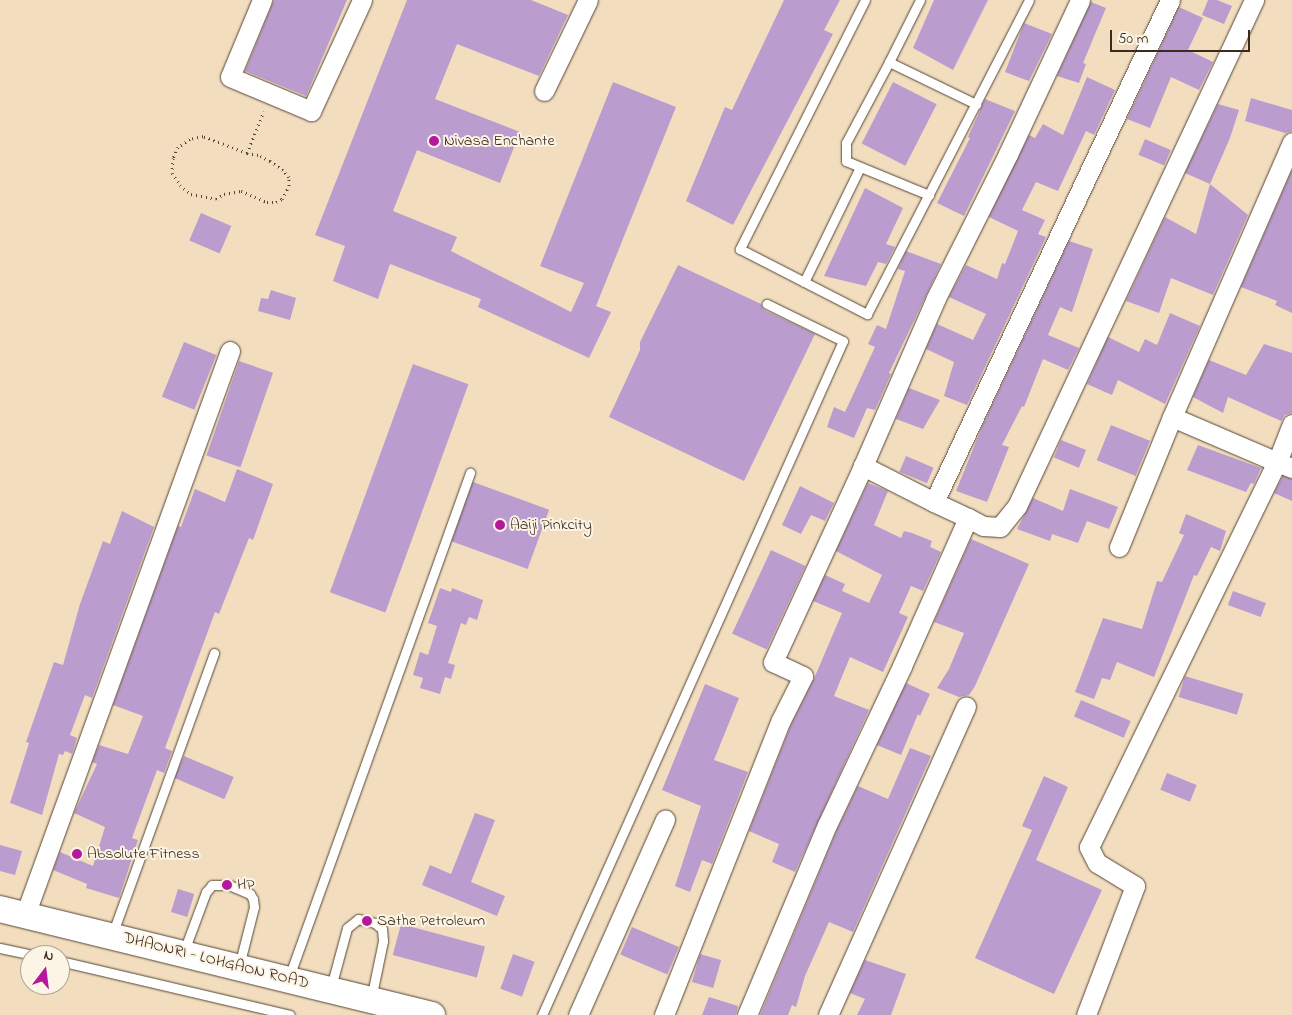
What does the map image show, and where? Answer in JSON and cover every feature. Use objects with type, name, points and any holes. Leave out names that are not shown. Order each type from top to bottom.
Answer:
[{"type":"main road","name":"DHAONRI - LOHGAON ROAD","points":[[0,909],[432,1015]]},
{"type":"street","points":[[262,0],[230,77],[311,110],[362,0]]},
{"type":"street","points":[[544,91],[588,0]]},
{"type":"street","points":[[664,1015],[781,720],[803,676],[773,662],[863,466],[936,298],[1008,154],[1080,0]]},
{"type":"street","points":[[934,502],[1170,0]]},
{"type":"street","points":[[863,466],[983,526],[1000,527],[1017,506],[1254,0]]},
{"type":"street","points":[[1119,547],[1172,417],[1292,142]]},
{"type":"street","points":[[25,915],[230,351]]},
{"type":"street","points":[[1172,417],[1284,465]]},
{"type":"street","points":[[1086,1015],[1135,886],[1098,863],[1089,847],[1284,465],[1292,424]]},
{"type":"street","points":[[746,1015],[827,824],[902,666],[968,518]]},
{"type":"street","points":[[828,1015],[966,706]]},
{"type":"street","points":[[578,1015],[665,820]]},
{"type":"lane","points":[[865,0],[740,249],[867,314],[1029,0]]},
{"type":"lane","points":[[920,0],[846,143],[846,161],[929,195]]},
{"type":"lane","points":[[889,62],[976,104]]},
{"type":"lane","points":[[804,282],[860,167]]},
{"type":"lane","points":[[542,1015],[844,342],[767,304]]},
{"type":"lane","points":[[288,980],[470,473]]},
{"type":"lane","points":[[112,935],[214,653]]},
{"type":"lane","points":[[183,953],[206,892],[212,885],[229,885],[250,894],[254,907],[239,967]]},
{"type":"lane","points":[[331,990],[345,933],[350,924],[358,919],[381,926],[384,933],[370,1000]]},
{"type":"lane","points":[[0,948],[20,952]]},
{"type":"lane","points":[[70,963],[290,1015]]},
{"type":"path","points":[[247,153],[271,94]]},
{"type":"path","points":[[203,136],[247,153],[258,155],[270,161],[289,177],[289,186],[282,199],[276,202],[267,202],[241,191],[224,194],[216,199],[191,194],[180,185],[172,173],[173,158],[178,147],[190,139],[203,136]]},
{"type":"building","points":[[274,0],[347,0],[306,96],[245,71]]},
{"type":"building","points":[[407,0],[531,0],[568,15],[539,76],[457,44],[435,99],[520,132],[500,183],[417,150],[393,211],[457,237],[451,251],[571,312],[584,283],[540,266],[613,82],[676,107],[596,306],[611,312],[589,358],[478,307],[481,299],[390,264],[378,299],[333,281],[345,246],[315,235]]},
{"type":"building","points":[[784,0],[840,0],[824,30],[833,34],[733,225],[686,201],[725,107],[732,110]]},
{"type":"building","points":[[934,0],[988,0],[953,70],[913,48]]},
{"type":"building","points":[[1208,0],[1217,0],[1232,6],[1224,24],[1202,15]]},
{"type":"building","points":[[1091,2],[1106,8],[1083,63],[1086,64],[1079,83],[1057,76]]},
{"type":"building","points":[[1179,7],[1203,18],[1188,50],[1213,62],[1199,90],[1171,77],[1150,128],[1127,119]]},
{"type":"building","points":[[1024,23],[1052,34],[1029,81],[1005,72]]},
{"type":"building","points":[[1087,77],[1115,90],[1094,135],[1086,131],[1058,191],[1036,182],[1022,210],[1045,220],[1038,234],[1046,237],[967,405],[944,396],[954,362],[926,349],[937,324],[973,340],[986,314],[949,297],[966,265],[997,279],[1002,263],[1005,264],[1018,231],[989,217],[1029,135],[1035,138],[1043,124],[1063,135]]},
{"type":"building","points":[[893,82],[937,104],[905,166],[862,143]]},
{"type":"building","points":[[1251,98],[1292,110],[1292,131],[1285,133],[1245,121]]},
{"type":"building","points":[[985,99],[1015,111],[964,216],[937,203],[970,138],[968,137]]},
{"type":"building","points":[[1218,104],[1239,110],[1230,138],[1210,184],[1185,173]]},
{"type":"building","points":[[1145,139],[1171,150],[1164,166],[1138,155]]},
{"type":"building","points":[[1292,170],[1292,313],[1275,305],[1277,301],[1241,287]]},
{"type":"building","points":[[1210,184],[1248,215],[1213,295],[1171,278],[1159,313],[1126,301],[1165,217],[1196,234]]},
{"type":"building","points":[[865,188],[903,208],[886,244],[895,247],[886,264],[878,262],[866,286],[824,276]]},
{"type":"building","points":[[201,213],[231,226],[220,254],[189,241]]},
{"type":"building","points":[[1069,241],[1093,249],[1072,312],[1060,307],[1048,335],[1079,348],[1068,370],[1043,359],[1024,407],[1022,406],[1002,445],[1009,447],[987,502],[956,491],[982,427]]},
{"type":"building","points":[[906,251],[941,264],[889,373],[891,374],[875,410],[867,408],[854,438],[827,427],[834,407],[845,412],[875,347],[868,344],[877,325],[886,329],[905,271],[898,269]]},
{"type":"building","points":[[678,265],[761,304],[764,310],[815,334],[744,481],[609,417],[640,350],[640,342]]},
{"type":"building","points":[[271,290],[296,298],[290,320],[258,311],[261,298],[268,299]]},
{"type":"building","points":[[1170,313],[1200,326],[1165,404],[1118,380],[1112,395],[1087,384],[1108,337],[1139,352],[1145,339],[1157,345]]},
{"type":"building","points":[[184,342],[216,355],[194,410],[162,397]]},
{"type":"building","points":[[1264,344],[1292,353],[1292,413],[1285,415],[1281,421],[1228,397],[1223,413],[1193,397],[1209,360],[1246,375]]},
{"type":"building","points":[[239,361],[273,373],[240,467],[206,456]]},
{"type":"building","points":[[413,364],[468,384],[385,613],[330,592]]},
{"type":"building","points":[[909,388],[940,400],[923,429],[896,419]]},
{"type":"building","points":[[1111,425],[1150,441],[1136,476],[1097,460]]},
{"type":"building","points":[[1061,440],[1086,450],[1079,468],[1054,458]]},
{"type":"building","points":[[1198,445],[1261,468],[1254,484],[1251,483],[1246,492],[1187,470]]},
{"type":"building","points":[[906,456],[934,468],[927,483],[899,472]]},
{"type":"building","points":[[237,469],[273,484],[253,540],[249,538],[219,614],[215,612],[165,748],[172,751],[164,773],[157,770],[132,838],[138,840],[119,898],[86,888],[87,884],[53,870],[60,852],[93,866],[105,827],[74,813],[97,764],[92,762],[99,745],[128,754],[143,716],[113,705],[178,526],[181,527],[195,489],[225,502]]},
{"type":"building","points":[[1283,476],[1292,479],[1292,501],[1274,493]]},
{"type":"building","name":"Aaiji Pinkcity","points":[[473,482],[549,510],[528,569],[451,541]]},
{"type":"building","points":[[868,483],[888,491],[874,525],[901,538],[904,531],[932,541],[930,547],[941,552],[923,591],[911,586],[899,613],[908,617],[883,672],[850,657],[834,696],[869,710],[795,872],[772,862],[779,844],[749,831],[791,725],[813,681],[842,613],[813,601],[825,575],[845,584],[842,591],[869,603],[882,575],[836,551]]},
{"type":"building","points":[[800,486],[834,503],[825,521],[811,515],[801,534],[782,525]]},
{"type":"building","points":[[1070,489],[1118,507],[1109,529],[1087,521],[1078,543],[1052,534],[1050,541],[1017,529],[1033,498],[1063,511]]},
{"type":"building","points":[[122,511],[154,527],[92,698],[85,695],[70,735],[77,738],[72,754],[65,751],[63,755],[59,754],[42,815],[10,803],[29,743],[26,742],[54,662],[63,665],[80,604],[103,541],[110,544]]},
{"type":"building","points":[[1186,514],[1226,531],[1220,551],[1211,547],[1197,576],[1194,575],[1154,677],[1117,662],[1110,680],[1102,678],[1094,699],[1075,692],[1103,618],[1142,629],[1157,581],[1162,582],[1184,535],[1179,533]]},
{"type":"building","points":[[971,539],[1029,564],[975,686],[969,695],[959,697],[937,688],[949,669],[964,633],[934,622]]},
{"type":"building","points":[[771,550],[805,566],[767,649],[732,633]]},
{"type":"building","points":[[440,588],[451,592],[452,588],[483,600],[477,620],[469,617],[466,625],[461,623],[448,663],[455,665],[451,679],[445,677],[440,694],[420,688],[423,678],[413,675],[420,652],[428,655],[437,626],[428,623]]},
{"type":"building","points":[[1233,591],[1266,603],[1261,617],[1228,605]]},
{"type":"building","points":[[1185,676],[1243,694],[1237,715],[1179,697]]},
{"type":"building","points":[[906,683],[930,694],[920,716],[918,714],[901,755],[877,745]]},
{"type":"building","points":[[705,684],[739,698],[714,760],[748,772],[712,864],[702,860],[690,892],[675,886],[701,806],[662,790]]},
{"type":"building","points":[[1081,700],[1131,721],[1124,738],[1074,717]]},
{"type":"building","points":[[910,748],[931,756],[853,932],[829,922],[805,976],[796,1007],[792,1005],[788,1015],[760,1015],[837,830],[858,786],[888,799]]},
{"type":"building","points":[[184,756],[234,777],[224,799],[175,778]]},
{"type":"building","points":[[1167,773],[1197,785],[1190,802],[1160,790]]},
{"type":"building","points":[[1044,776],[1068,787],[1036,860],[1102,890],[1054,994],[975,958],[1032,830],[1022,826]]},
{"type":"building","points":[[475,813],[495,820],[471,882],[505,896],[497,916],[422,885],[430,865],[451,874]]},
{"type":"building","points":[[0,845],[22,851],[15,875],[0,871]]},
{"type":"building","points":[[178,889],[194,894],[187,917],[171,912]]},
{"type":"building","points":[[401,924],[485,947],[477,977],[393,955]]},
{"type":"building","points":[[632,927],[679,947],[667,975],[620,955]]},
{"type":"building","points":[[513,954],[535,962],[522,997],[500,989]]},
{"type":"building","points":[[700,954],[721,960],[713,988],[692,982]]},
{"type":"building","points":[[865,960],[906,974],[891,1015],[857,1015],[865,999],[850,993]]},
{"type":"building","points":[[709,997],[738,1006],[736,1015],[702,1015]]},
{"type":"place","name":"Nivasa Enchante","points":[[434,141]]},
{"type":"place","name":"Aaiji Pinkcity","points":[[500,525]]},
{"type":"place","name":"Absolute Fitness","points":[[77,854]]},
{"type":"place","name":"HP","points":[[227,885]]},
{"type":"place","name":"Sathe Petroleum","points":[[367,921]]}]
